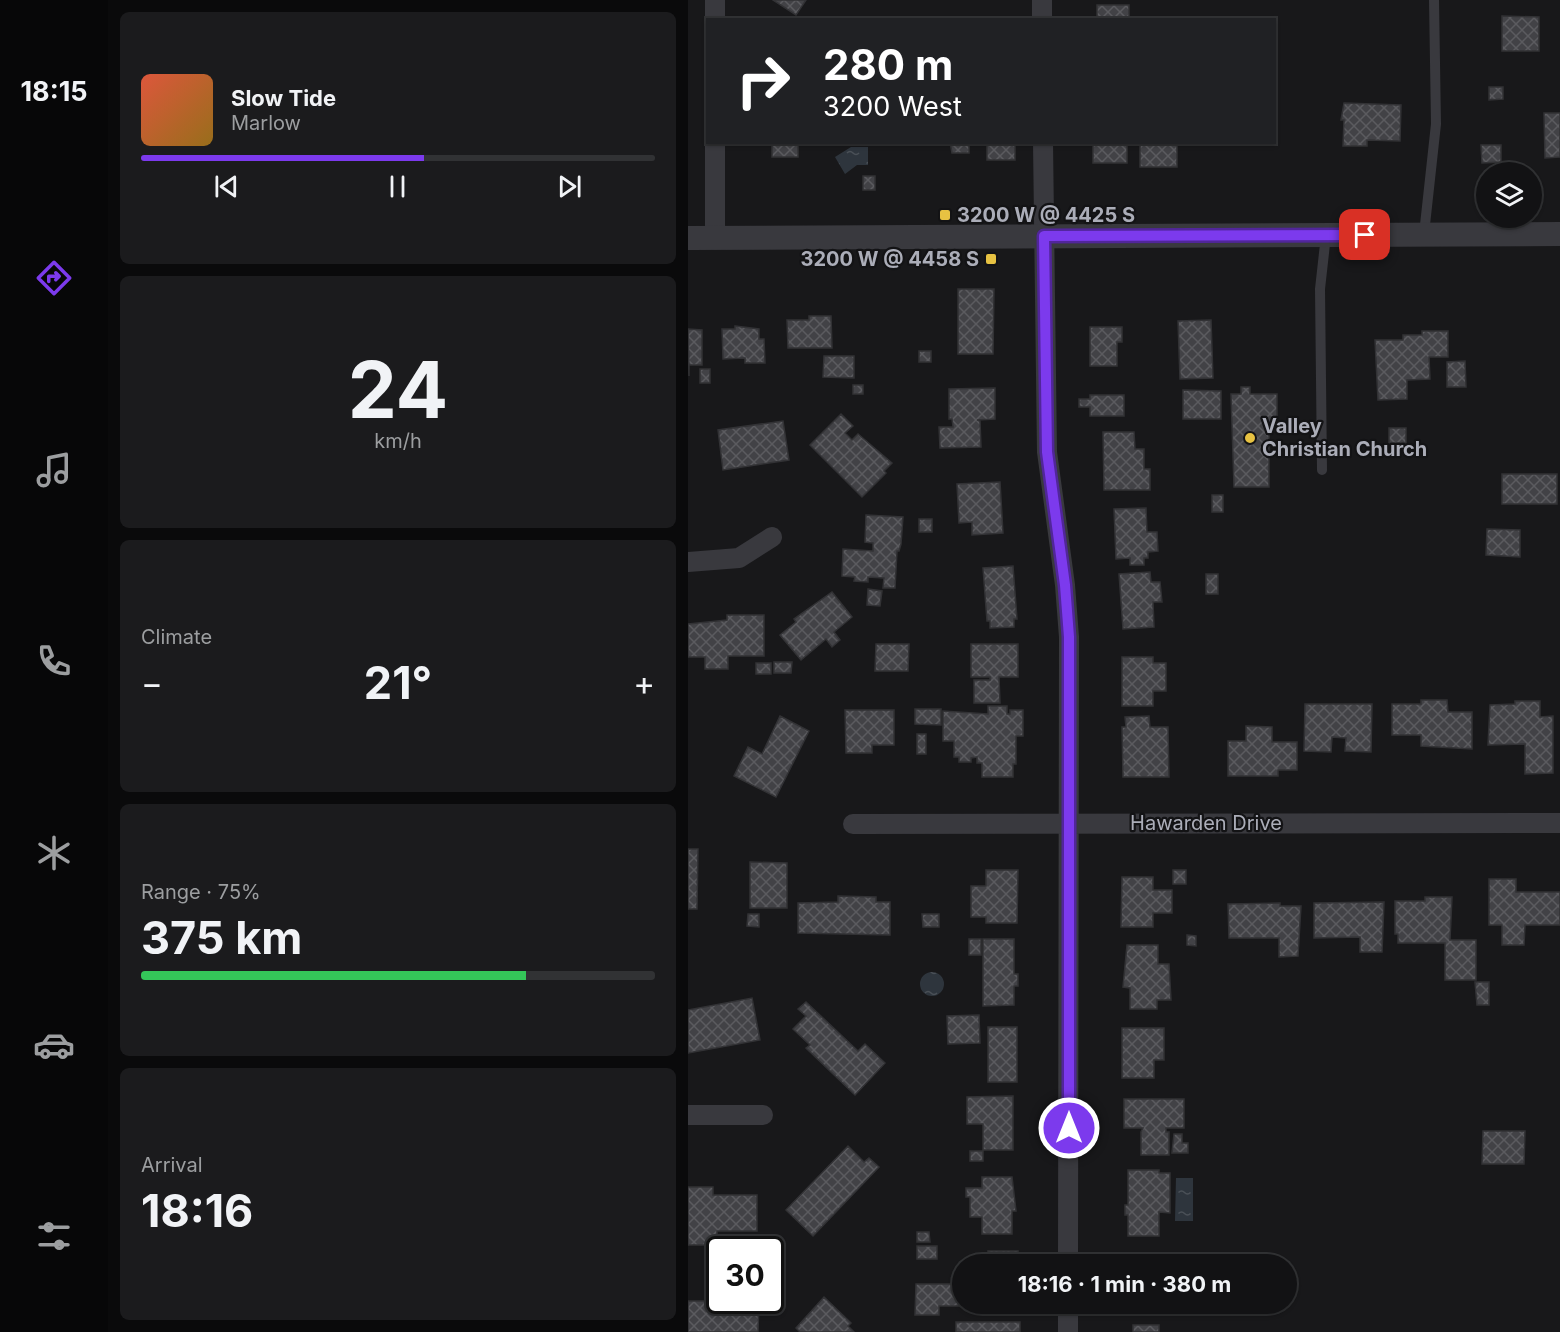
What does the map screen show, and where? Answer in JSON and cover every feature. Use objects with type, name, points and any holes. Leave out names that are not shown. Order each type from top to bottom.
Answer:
[{"type":"street","points":[[715,0],[715,18]]},
{"type":"street","points":[[1042,0],[1042,18]]},
{"type":"street","points":[[715,144],[715,238]]},
{"type":"street","points":[[1043,144],[1047,452],[1069,629],[1068,1254]]},
{"type":"street","points":[[688,238],[1560,234]]},
{"type":"street","points":[[688,562],[739,558],[772,537]]},
{"type":"street","name":"Hawarden Drive","points":[[853,824],[1560,823]]},
{"type":"street","points":[[688,1115],[763,1115]]},
{"type":"street","points":[[1068,1314],[1068,1332]]},
{"type":"lane","points":[[1424,234],[1436,124],[1434,0]]},
{"type":"lane","points":[[1321,470],[1320,289],[1326,235]]},
{"type":"water","points":[[851,147],[868,147],[868,165],[857,165],[845,174],[835,157]]},
{"type":"water","points":[[932,972],[940,976],[944,984],[940,992],[932,996],[924,992],[920,984],[924,976]]},
{"type":"water","points":[[1176,1178],[1193,1178],[1193,1221],[1175,1221]]},
{"type":"building","points":[[773,0],[806,0],[796,15]]},
{"type":"building","points":[[1097,5],[1129,5],[1129,18],[1097,18]]},
{"type":"building","points":[[1502,16],[1539,17],[1539,51],[1502,51]]},
{"type":"building","points":[[1489,87],[1503,87],[1503,99],[1489,100]]},
{"type":"building","points":[[1344,103],[1401,105],[1400,141],[1367,140],[1367,146],[1343,146],[1344,120],[1341,120]]},
{"type":"building","points":[[1544,113],[1560,113],[1560,157],[1545,158]]},
{"type":"building","points":[[772,144],[798,144],[798,157],[772,157]]},
{"type":"building","points":[[950,144],[969,144],[969,153],[952,153]]},
{"type":"building","points":[[987,144],[1015,144],[1015,160],[987,160]]},
{"type":"building","points":[[1093,144],[1127,144],[1127,163],[1093,163]]},
{"type":"building","points":[[1140,144],[1177,144],[1177,167],[1140,167]]},
{"type":"building","points":[[1481,145],[1501,145],[1501,162],[1482,162]]},
{"type":"building","points":[[863,176],[875,176],[875,190],[863,190]]},
{"type":"building","points":[[958,289],[994,289],[993,354],[958,354]]},
{"type":"building","points":[[809,316],[831,316],[832,348],[788,348],[787,320],[809,320]]},
{"type":"building","points":[[1211,320],[1213,378],[1180,379],[1178,321]]},
{"type":"building","points":[[735,326],[759,329],[759,339],[764,339],[765,363],[745,363],[745,358],[723,359],[722,329],[735,329]]},
{"type":"building","points":[[1090,327],[1122,327],[1122,342],[1117,342],[1117,366],[1090,366]]},
{"type":"building","points":[[688,329],[702,330],[702,365],[689,365],[689,376]]},
{"type":"building","points":[[1422,331],[1448,331],[1448,357],[1429,357],[1430,379],[1407,380],[1407,399],[1378,400],[1375,340],[1403,340],[1403,335],[1422,335]]},
{"type":"building","points":[[919,351],[931,351],[931,362],[919,362]]},
{"type":"building","points":[[824,356],[854,356],[854,378],[823,377]]},
{"type":"building","points":[[1465,361],[1466,387],[1447,387],[1447,362]]},
{"type":"building","points":[[700,369],[710,369],[710,383],[700,383]]},
{"type":"building","points":[[853,385],[863,385],[863,394],[853,394]]},
{"type":"building","name":"Valley Christian Church","points":[[1241,387],[1250,387],[1250,394],[1277,394],[1277,431],[1269,431],[1269,487],[1234,487],[1231,394],[1241,394]]},
{"type":"building","points":[[995,388],[995,419],[977,420],[980,421],[981,447],[940,448],[939,427],[953,427],[952,419],[949,419],[949,389]]},
{"type":"building","points":[[1183,390],[1221,391],[1221,419],[1183,419]]},
{"type":"building","points":[[1090,395],[1124,395],[1124,416],[1090,416],[1090,407],[1079,407],[1079,399],[1090,399]]},
{"type":"building","points":[[841,414],[853,426],[845,433],[852,440],[858,434],[892,463],[884,471],[886,473],[862,497],[810,445]]},
{"type":"building","points":[[783,421],[789,460],[723,470],[718,430]]},
{"type":"building","points":[[1389,428],[1406,428],[1406,443],[1389,443]]},
{"type":"building","points":[[1103,432],[1134,432],[1135,449],[1144,449],[1144,469],[1150,469],[1150,490],[1104,490]]},
{"type":"building","points":[[1502,474],[1557,474],[1557,504],[1502,504]]},
{"type":"building","points":[[1000,482],[1003,533],[972,535],[972,522],[959,523],[957,484]]},
{"type":"building","points":[[1212,495],[1223,495],[1223,512],[1212,512]]},
{"type":"building","points":[[1146,508],[1147,532],[1157,532],[1158,551],[1148,552],[1148,558],[1144,558],[1144,565],[1130,565],[1130,558],[1116,559],[1114,509]]},
{"type":"building","points":[[866,515],[903,517],[901,544],[897,551],[895,588],[883,588],[884,578],[868,577],[868,582],[854,581],[855,577],[842,576],[843,549],[873,551],[873,543],[865,542]]},
{"type":"building","points":[[919,519],[932,519],[932,532],[919,532]]},
{"type":"building","points":[[1487,529],[1520,530],[1520,557],[1486,555]]},
{"type":"building","points":[[1013,566],[1017,619],[1014,619],[1014,627],[990,628],[990,621],[987,621],[983,568]]},
{"type":"building","points":[[1150,572],[1151,582],[1160,582],[1162,602],[1153,602],[1154,627],[1123,629],[1119,574]]},
{"type":"building","points":[[1206,574],[1218,574],[1218,594],[1206,594]]},
{"type":"building","points":[[868,589],[882,591],[880,606],[867,605]]},
{"type":"building","points":[[832,592],[852,617],[834,632],[840,640],[832,647],[826,639],[801,660],[780,635],[796,622],[794,619]]},
{"type":"building","points":[[727,615],[764,615],[764,656],[728,656],[728,669],[705,669],[705,657],[688,657],[688,624],[727,620]]},
{"type":"building","points":[[876,644],[909,644],[908,671],[875,671]]},
{"type":"building","points":[[971,644],[1018,644],[1018,677],[999,677],[1000,703],[974,703],[974,680],[990,680],[990,677],[971,677]]},
{"type":"building","points":[[1122,657],[1153,657],[1153,663],[1166,663],[1166,691],[1153,691],[1153,706],[1122,706]]},
{"type":"building","points":[[774,662],[792,662],[791,673],[774,673]]},
{"type":"building","points":[[756,663],[771,663],[771,674],[756,674]]},
{"type":"building","points":[[1421,700],[1447,700],[1448,712],[1472,712],[1472,749],[1421,746],[1421,735],[1392,735],[1392,704],[1421,704]]},
{"type":"building","points":[[1515,701],[1540,701],[1540,717],[1553,716],[1553,773],[1525,774],[1525,744],[1488,745],[1490,705],[1515,704]]},
{"type":"building","points":[[1305,704],[1372,704],[1371,752],[1345,751],[1346,738],[1332,737],[1331,752],[1304,751]]},
{"type":"building","points":[[988,706],[1007,706],[1007,714],[1010,714],[1010,710],[1023,710],[1023,736],[1016,736],[1016,764],[1013,764],[1013,777],[982,777],[982,763],[977,763],[977,757],[971,758],[971,762],[959,762],[959,757],[954,757],[954,741],[943,741],[943,711],[988,714]]},
{"type":"building","points":[[915,709],[941,709],[941,725],[915,724]]},
{"type":"building","points":[[845,710],[894,710],[894,745],[872,745],[872,753],[846,753]]},
{"type":"building","points":[[780,716],[809,731],[776,797],[734,776],[748,747],[762,754]]},
{"type":"building","points":[[1149,716],[1150,727],[1168,727],[1169,777],[1123,777],[1122,727],[1126,727],[1125,717]]},
{"type":"building","points":[[1246,726],[1272,727],[1272,742],[1297,742],[1297,770],[1278,770],[1278,776],[1228,776],[1228,741],[1246,741]]},
{"type":"building","points":[[917,734],[926,734],[926,754],[917,754]]},
{"type":"building","points":[[688,849],[698,849],[697,909],[688,909]]},
{"type":"building","points":[[750,862],[787,863],[787,908],[750,908]]},
{"type":"building","points":[[986,870],[1018,870],[1017,923],[986,923],[986,917],[971,917],[971,886],[986,886]]},
{"type":"building","points":[[1173,870],[1186,870],[1186,884],[1173,884]]},
{"type":"building","points":[[1122,877],[1153,877],[1153,890],[1172,890],[1172,913],[1153,913],[1153,927],[1121,927]]},
{"type":"building","points":[[1489,879],[1516,879],[1516,892],[1560,892],[1560,925],[1525,925],[1524,945],[1502,945],[1502,925],[1489,925]]},
{"type":"building","points":[[838,896],[876,897],[876,902],[890,902],[890,935],[798,933],[798,903],[838,902]]},
{"type":"building","points":[[1425,897],[1452,897],[1450,940],[1476,940],[1476,980],[1445,980],[1445,943],[1398,943],[1398,934],[1395,934],[1395,901],[1425,901]]},
{"type":"building","points":[[1384,902],[1382,952],[1360,952],[1360,937],[1314,938],[1314,903]]},
{"type":"building","points":[[1280,903],[1280,906],[1301,906],[1298,956],[1279,957],[1279,938],[1229,938],[1228,904]]},
{"type":"building","points":[[748,914],[759,914],[759,927],[747,926]]},
{"type":"building","points":[[922,914],[939,914],[939,927],[923,927]]},
{"type":"building","points":[[1187,935],[1196,936],[1196,946],[1187,945]]},
{"type":"building","points":[[969,939],[981,939],[981,955],[969,955]]},
{"type":"building","points":[[983,939],[1014,939],[1014,974],[1018,974],[1018,986],[1014,986],[1014,1005],[983,1006]]},
{"type":"building","points":[[1127,945],[1158,945],[1158,964],[1169,964],[1171,1000],[1157,1000],[1157,1009],[1130,1009],[1130,988],[1123,987]]},
{"type":"building","points":[[1475,982],[1489,982],[1489,1005],[1477,1005]]},
{"type":"building","points":[[752,998],[760,1040],[688,1053],[688,1010]]},
{"type":"building","points":[[806,1002],[858,1051],[865,1044],[885,1063],[855,1095],[806,1048],[810,1045],[793,1029],[806,1016],[798,1009]]},
{"type":"building","points":[[979,1015],[980,1043],[948,1044],[947,1016]]},
{"type":"building","points":[[988,1027],[1017,1027],[1017,1082],[988,1082]]},
{"type":"building","points":[[1122,1028],[1164,1028],[1164,1060],[1154,1060],[1154,1078],[1122,1078]]},
{"type":"building","points":[[1013,1096],[1013,1150],[983,1150],[983,1124],[967,1124],[967,1097]]},
{"type":"building","points":[[1124,1099],[1184,1099],[1184,1128],[1166,1128],[1166,1132],[1169,1132],[1169,1155],[1141,1155],[1143,1128],[1124,1128]]},
{"type":"building","points":[[1483,1131],[1525,1131],[1524,1164],[1482,1164]]},
{"type":"building","points":[[1174,1134],[1182,1134],[1182,1143],[1188,1143],[1188,1153],[1172,1153]]},
{"type":"building","points":[[848,1146],[864,1162],[869,1158],[879,1167],[813,1236],[786,1210]]},
{"type":"building","points":[[970,1151],[983,1151],[983,1161],[970,1161]]},
{"type":"building","points":[[1128,1170],[1159,1170],[1159,1173],[1170,1173],[1170,1213],[1159,1212],[1159,1236],[1128,1236],[1128,1215],[1125,1215],[1125,1205],[1128,1205]]},
{"type":"building","points":[[982,1177],[1012,1177],[1016,1211],[1012,1211],[1012,1234],[982,1234],[982,1217],[970,1217],[970,1197],[966,1197],[966,1188],[982,1188]]},
{"type":"building","points":[[688,1187],[713,1187],[713,1195],[757,1195],[757,1231],[717,1231],[717,1236],[706,1236],[706,1245],[688,1245]]},
{"type":"building","points":[[917,1232],[929,1232],[930,1242],[917,1242]]},
{"type":"building","points":[[917,1246],[937,1246],[937,1259],[917,1259]]},
{"type":"building","points":[[988,1251],[1018,1251],[1018,1254],[988,1254]]},
{"type":"building","points":[[1171,1253],[1180,1254],[1124,1254]]},
{"type":"building","points":[[916,1284],[952,1284],[952,1306],[939,1306],[939,1315],[915,1315]]},
{"type":"building","points":[[824,1297],[851,1323],[848,1326],[854,1332],[800,1332],[796,1328]]},
{"type":"building","points":[[688,1301],[706,1301],[706,1314],[759,1314],[758,1332],[688,1332]]},
{"type":"building","points":[[956,1322],[1020,1322],[1020,1332],[956,1332]]},
{"type":"building","points":[[1133,1325],[1159,1325],[1159,1332],[1133,1332]]},
{"type":"place","name":"3200 W @ 4425 S","points":[[945,215]]},
{"type":"place","name":"3200 W @ 4458 S","points":[[991,259]]},
{"type":"place","name":"Valley Christian Church","points":[[1250,438]]},
{"type":"route","points":[[1069,1128],[1069,637],[1062,558],[1047,452],[1044,236],[1365,235]]}]
